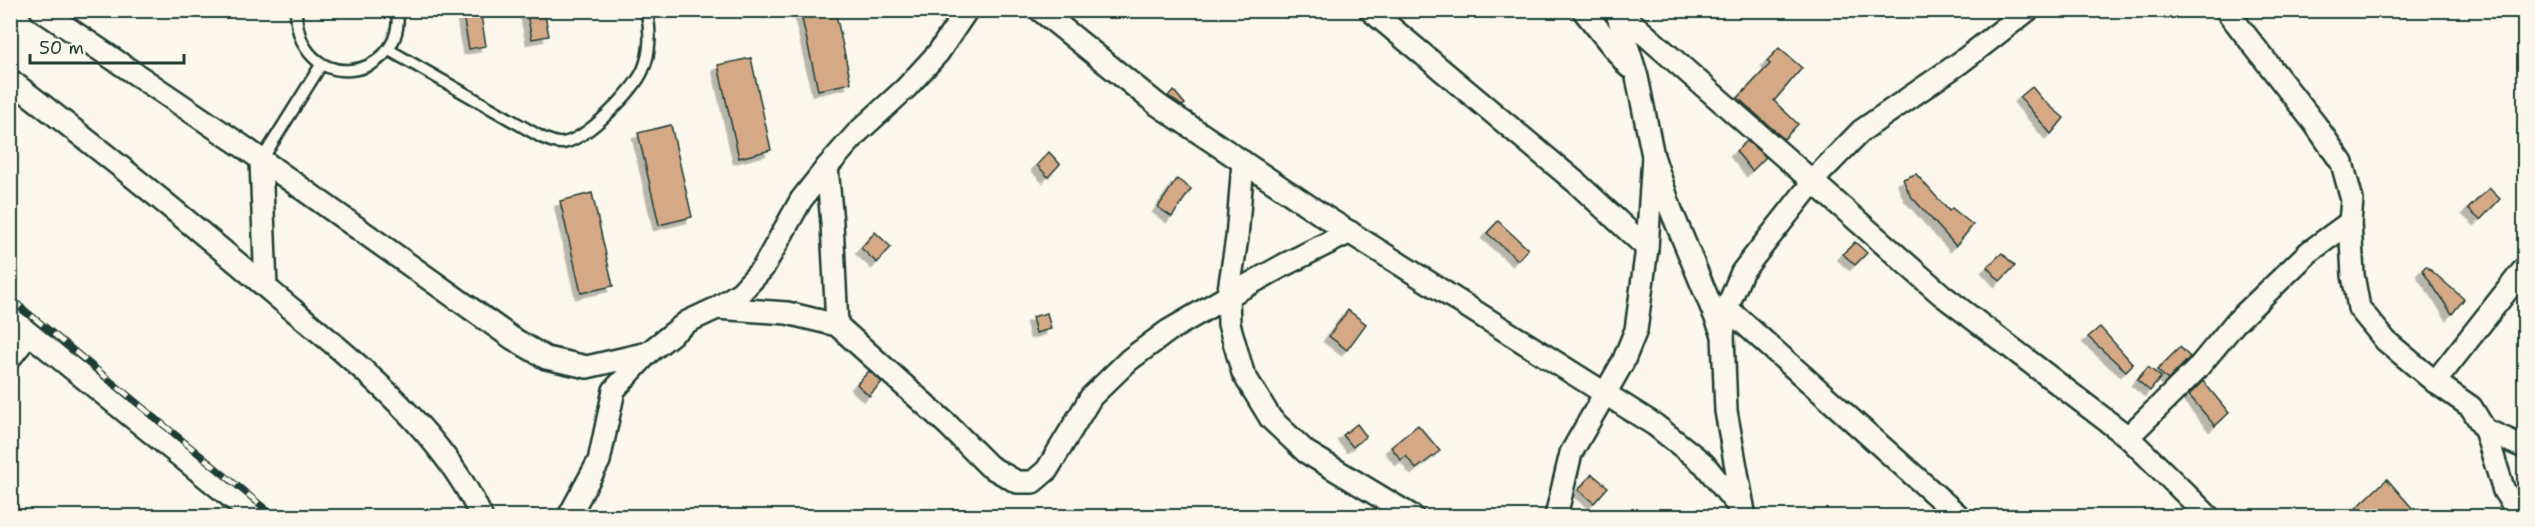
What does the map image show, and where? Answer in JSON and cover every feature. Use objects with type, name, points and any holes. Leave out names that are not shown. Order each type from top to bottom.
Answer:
[{"type":"street","points":[[41,10],[150,82],[512,338],[546,358],[587,367],[648,352]]},
{"type":"street","points":[[569,516],[599,461],[614,390],[648,352],[687,322],[717,308],[741,292],[763,268],[801,200],[827,167],[858,132],[938,53],[968,10]]},
{"type":"street","points":[[1040,10],[1158,105],[1350,232],[1655,425],[1704,464],[1745,514]]},
{"type":"street","points":[[1370,10],[1578,184],[1647,248]]},
{"type":"street","points":[[1583,10],[1637,77]]},
{"type":"street","points":[[1617,10],[1637,77],[1653,156],[1671,210],[1723,335]]},
{"type":"street","points":[[1617,10],[1941,295],[2128,437],[2208,516]]},
{"type":"street","points":[[1745,514],[1726,411],[1723,335],[1727,308],[1742,272],[1813,182],[1861,131],[1961,62],[2028,10]]},
{"type":"street","points":[[2226,10],[2315,124],[2342,163],[2352,200],[2350,222],[2353,275],[2359,308],[2386,341],[2471,407],[2485,430],[2504,491],[2521,516]]},
{"type":"street","points":[[10,80],[145,185],[364,370],[435,444],[481,516]]},
{"type":"street","points":[[1556,516],[1571,453],[1623,362],[1636,330],[1647,248],[1653,156]]},
{"type":"street","points":[[261,161],[266,287]]},
{"type":"street","points":[[1243,162],[1237,238],[1228,296],[1228,324],[1243,373],[1270,419],[1306,452],[1412,516]]},
{"type":"street","points":[[827,167],[837,325]]},
{"type":"street","points":[[2128,437],[2196,370],[2235,323],[2309,252],[2350,222]]},
{"type":"street","points":[[717,308],[787,313],[837,325],[990,466],[1017,482],[1033,482],[1047,470],[1091,397],[1129,360],[1168,331],[1228,296],[1350,232]]},
{"type":"street","points":[[2436,382],[2524,269]]},
{"type":"street","points":[[1727,308],[1959,516]]},
{"type":"street","points":[[10,318],[254,516]]},
{"type":"street","points":[[10,358],[29,334]]},
{"type":"street","points":[[2485,430],[2524,447]]},
{"type":"lane","points":[[296,10],[299,37],[312,57],[321,65],[336,70],[351,71],[370,65],[389,50],[399,23],[397,10]]},
{"type":"lane","points":[[389,50],[541,137],[552,142],[564,143],[619,105],[636,84],[645,68],[650,42],[646,10]]},
{"type":"lane","points":[[261,161],[321,65]]},
{"type":"building","points":[[462,10],[480,10],[486,46],[469,49]]},
{"type":"building","points":[[526,10],[544,10],[549,36],[532,39]]},
{"type":"building","points":[[800,10],[835,10],[851,83],[818,90]]},
{"type":"building","points":[[1779,48],[1802,68],[1774,101],[1798,124],[1784,139],[1738,98],[1770,64],[1767,61]]},
{"type":"building","points":[[751,58],[771,150],[739,158],[718,65]]},
{"type":"building","points":[[2032,87],[2064,118],[2051,134],[2020,97]]},
{"type":"building","points":[[1174,91],[1185,104],[1182,106],[1168,96]]},
{"type":"building","points":[[671,125],[692,217],[659,225],[638,133]]},
{"type":"building","points":[[1747,141],[1766,157],[1752,171],[1736,151]]},
{"type":"building","points":[[1049,152],[1060,164],[1048,177],[1037,165]]},
{"type":"building","points":[[1916,174],[1949,211],[1952,208],[1973,225],[1956,246],[1910,195],[1903,179]]},
{"type":"building","points":[[1177,179],[1191,189],[1172,217],[1158,207]]},
{"type":"building","points":[[2489,188],[2500,199],[2480,220],[2468,209]]},
{"type":"building","points":[[592,193],[613,286],[581,293],[560,201]]},
{"type":"building","points":[[1498,221],[1528,249],[1518,260],[1487,233]]},
{"type":"building","points":[[875,232],[891,247],[877,263],[861,248]]},
{"type":"building","points":[[1855,242],[1867,253],[1855,265],[1843,254]]},
{"type":"building","points":[[2002,253],[2015,266],[2000,281],[1987,267]]},
{"type":"building","points":[[2426,266],[2464,299],[2452,314],[2422,270]]},
{"type":"building","points":[[1348,310],[1366,324],[1347,350],[1329,336]]},
{"type":"building","points":[[1047,313],[1051,329],[1036,333],[1032,317]]},
{"type":"building","points":[[2100,327],[2133,364],[2126,371],[2088,337]]},
{"type":"building","points":[[2180,347],[2190,357],[2168,380],[2157,370]]},
{"type":"building","points":[[2148,367],[2161,377],[2150,391],[2137,380]]},
{"type":"building","points":[[869,371],[882,382],[869,396],[857,384]]},
{"type":"building","points":[[2203,381],[2229,413],[2215,426],[2189,395]]},
{"type":"building","points":[[1357,424],[1366,436],[1353,447],[1343,435]]},
{"type":"building","points":[[1418,425],[1440,451],[1416,469],[1406,456],[1401,460],[1391,447]]},
{"type":"building","points":[[1592,474],[1608,487],[1594,503],[1578,490]]},
{"type":"building","points":[[2387,479],[2419,516],[2348,516]]},
{"type":"railway","points":[[10,298],[274,516]]}]
